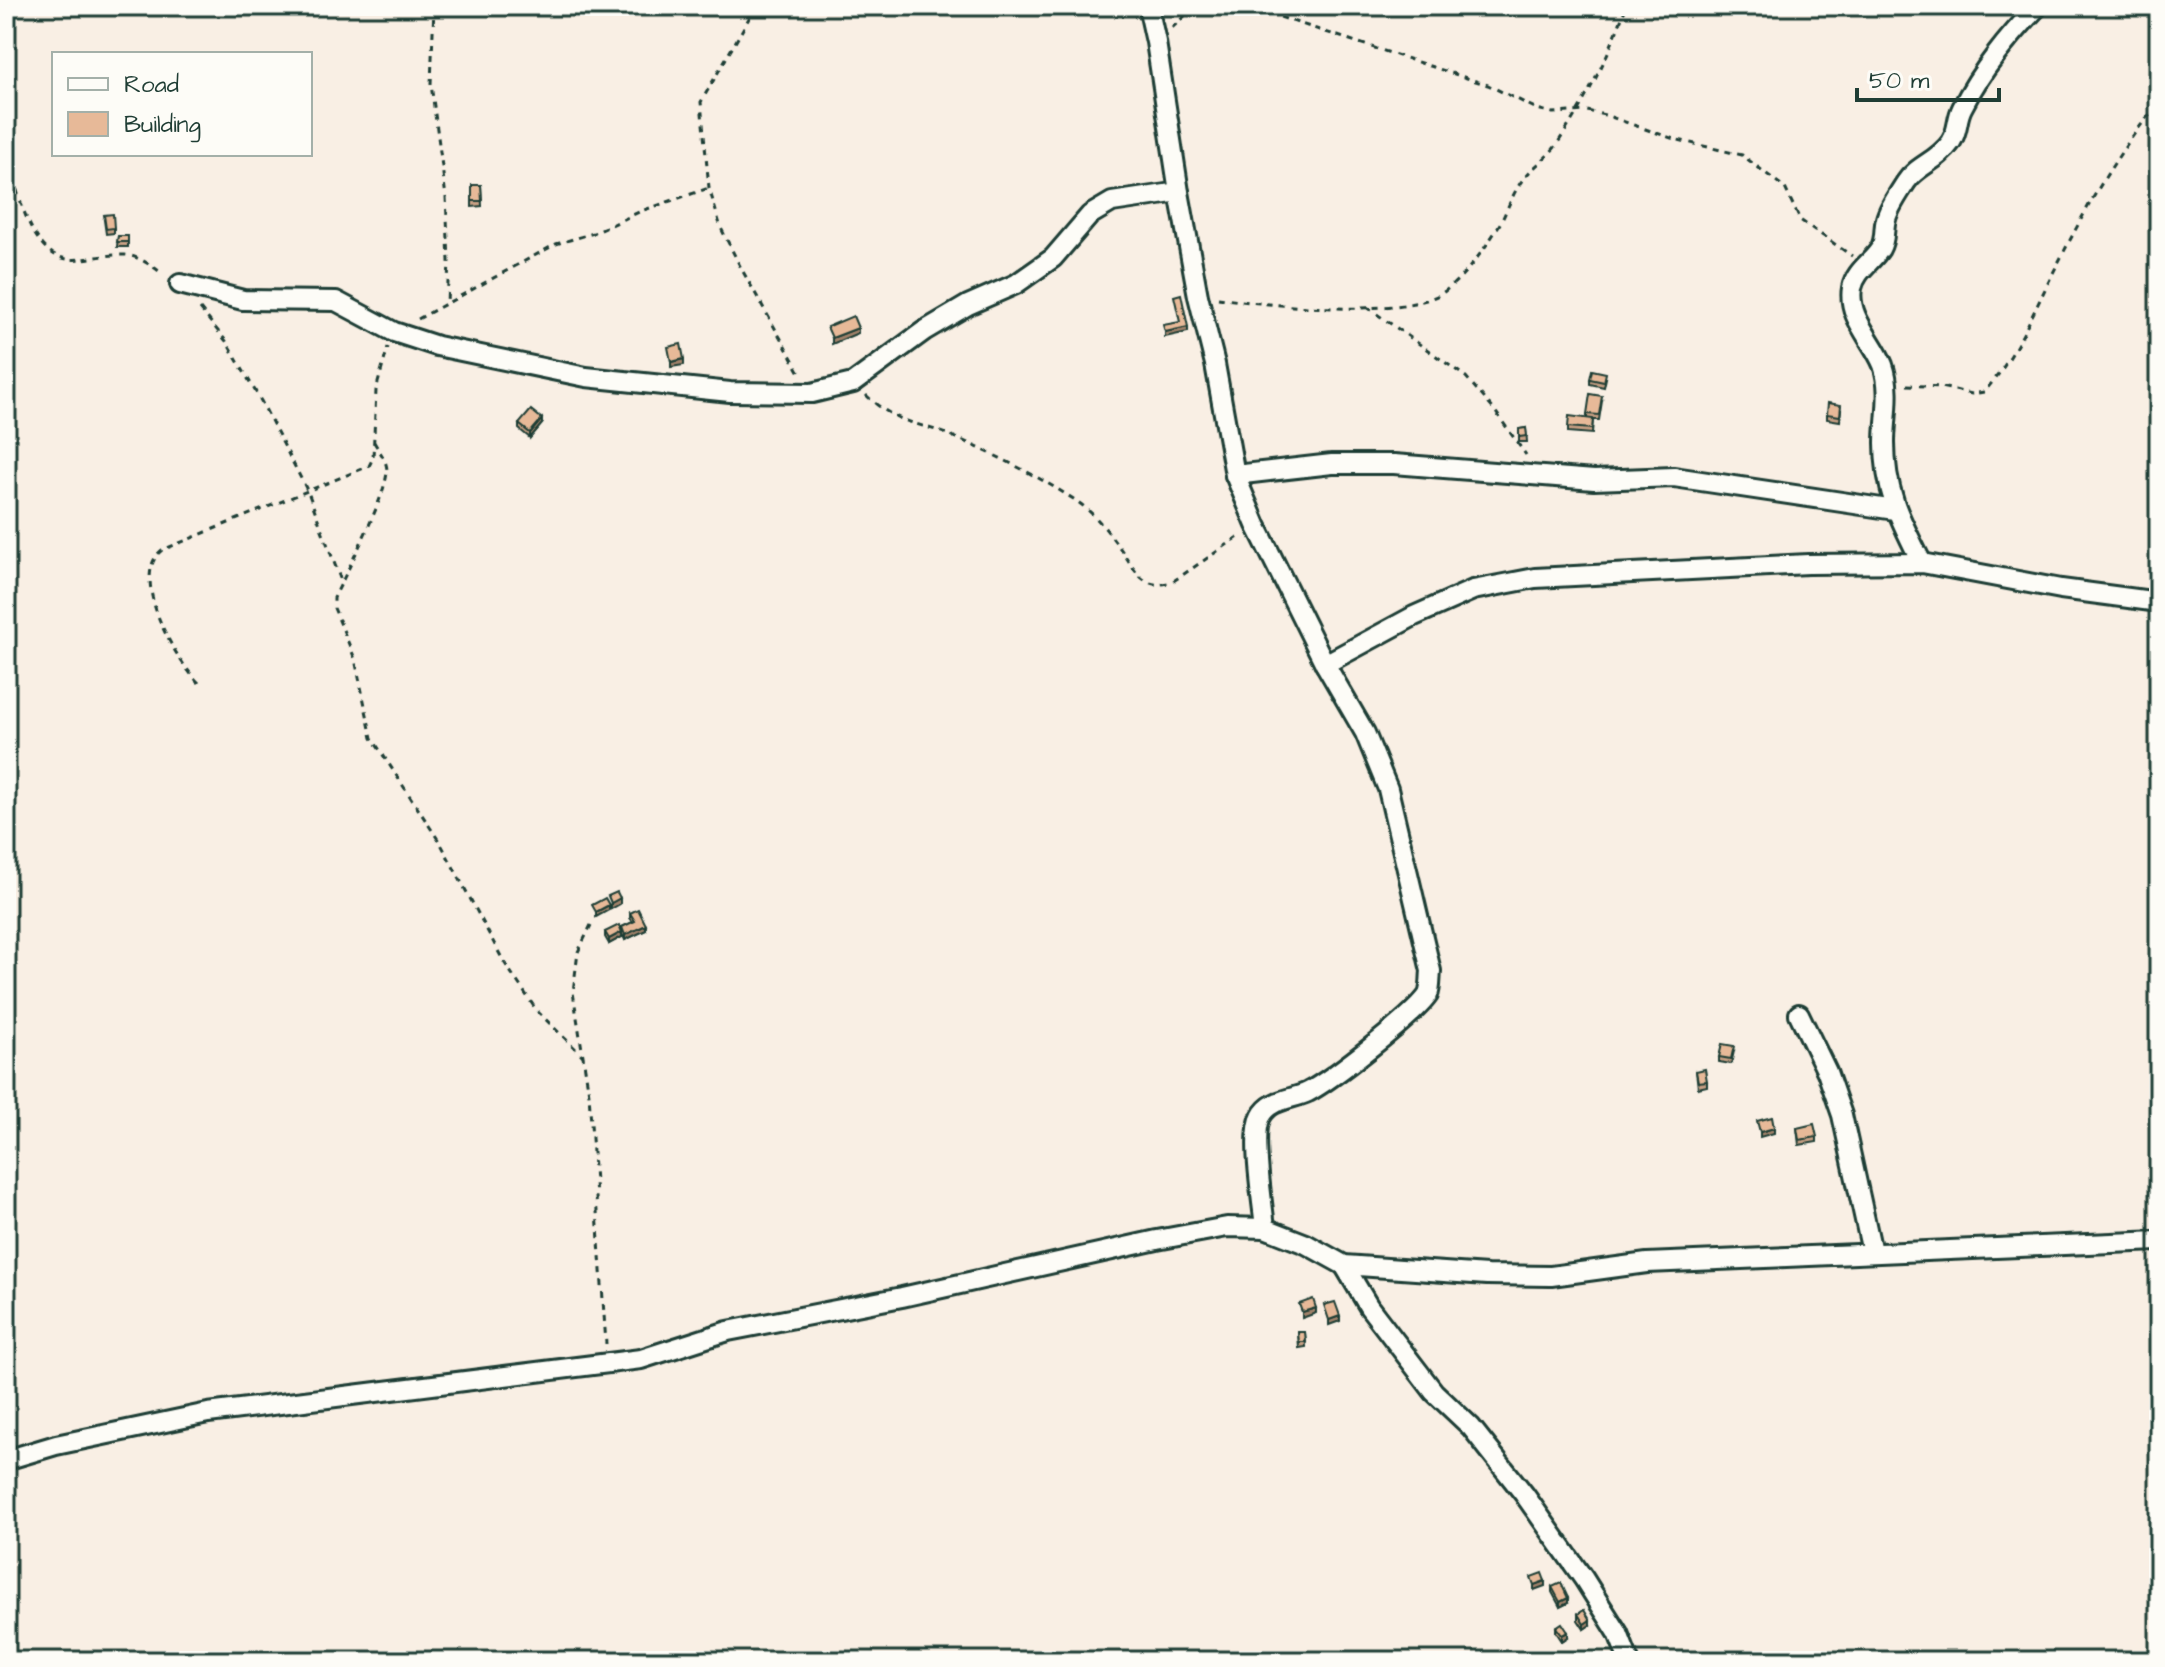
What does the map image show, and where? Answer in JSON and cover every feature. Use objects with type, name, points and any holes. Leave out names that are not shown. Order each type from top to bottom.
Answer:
[{"type":"street","points":[[1148,6],[1198,296],[1215,364],[1235,475],[1256,525],[1325,664],[1365,733],[1388,789],[1431,971],[1430,992],[1415,1010],[1325,1081],[1309,1091],[1268,1107],[1260,1118],[1257,1137],[1265,1228]]},
{"type":"street","points":[[1922,563],[1895,510],[1885,445],[1888,388],[1884,367],[1857,321],[1852,298],[1853,283],[1863,266],[1881,247],[1886,219],[1907,181],[1939,156],[1950,142],[1958,129],[1960,112],[1975,86],[2007,41],[2038,6]]},
{"type":"street","points":[[180,284],[243,300],[336,301],[394,332],[437,346],[586,377],[730,392],[812,393],[853,383],[924,331],[968,305],[1016,284],[1053,258],[1083,222],[1101,208],[1112,202],[1179,192]]},
{"type":"street","points":[[1235,475],[1332,464],[1394,464],[1594,480],[1674,477],[1895,510]]},
{"type":"street","points":[[1325,664],[1414,616],[1473,590],[1535,578],[1808,564],[1922,563],[2061,589],[2159,602]]},
{"type":"street","points":[[1799,1014],[1827,1072],[1842,1115],[1872,1252]]},
{"type":"street","points":[[6,1460],[56,1445],[208,1413],[641,1359],[728,1331],[1227,1227],[1265,1228],[1306,1244],[1344,1265],[1442,1274],[1551,1276],[1647,1263],[2159,1241]]},
{"type":"street","points":[[1344,1265],[1369,1307],[1434,1392],[1471,1427],[1524,1494],[1618,1633],[1629,1661]]},
{"type":"path","points":[[6,43],[14,6]]},
{"type":"path","points":[[434,6],[431,84],[446,197],[447,303]]},
{"type":"path","points":[[756,6],[701,102],[709,188],[721,228],[741,268],[812,393]]},
{"type":"path","points":[[1156,42],[1195,6]]},
{"type":"path","points":[[1246,6],[1463,76],[1537,109],[1553,113],[1605,115],[1674,139],[1742,155],[1785,188],[1800,220],[1863,266]]},
{"type":"path","points":[[1198,296],[1261,305],[1367,307],[1419,303],[1443,292],[1483,249],[1522,181],[1554,147],[1611,45],[1626,6]]},
{"type":"path","points":[[1888,388],[1923,385],[1972,394],[1984,392],[1998,375],[2028,322],[2115,160],[2159,103]]},
{"type":"path","points":[[6,155],[33,230],[45,248],[58,257],[73,261],[124,255],[133,257],[180,284],[226,341],[308,492],[342,583]]},
{"type":"path","points":[[199,683],[185,670],[160,620],[150,588],[154,556],[162,550],[369,466],[373,458],[376,390],[394,332],[556,244],[597,232],[641,211],[709,188]]},
{"type":"path","points":[[1367,307],[1466,377],[1544,476]]},
{"type":"path","points":[[853,383],[888,415],[951,436],[1046,481],[1080,503],[1105,528],[1136,573],[1146,581],[1159,585],[1172,582],[1256,525]]},
{"type":"path","points":[[372,439],[387,468],[385,480],[334,598],[334,608],[355,659],[372,738],[441,844],[512,974],[537,1011],[583,1056]]},
{"type":"path","points":[[591,925],[578,952],[573,992],[593,1145],[606,1364]]},
{"type":"building","points":[[472,185],[481,185],[482,201],[472,201]]},
{"type":"building","points":[[113,214],[114,228],[106,229],[104,215]]},
{"type":"building","points":[[118,236],[128,236],[128,242],[117,242]]},
{"type":"building","points":[[1181,294],[1188,327],[1165,332],[1163,325],[1180,322],[1174,296]]},
{"type":"building","points":[[853,316],[858,328],[832,338],[827,327]]},
{"type":"building","points":[[681,344],[684,359],[671,362],[668,347]]},
{"type":"building","points":[[1592,370],[1606,373],[1604,382],[1590,379]]},
{"type":"building","points":[[1590,394],[1602,396],[1599,415],[1587,414]]},
{"type":"building","points":[[1828,403],[1841,405],[1840,416],[1827,414]]},
{"type":"building","points":[[531,410],[542,419],[530,433],[519,424]]},
{"type":"building","points":[[1569,416],[1593,419],[1592,429],[1568,427]]},
{"type":"building","points":[[1526,428],[1527,436],[1519,437],[1519,429]]},
{"type":"building","points":[[617,892],[620,898],[611,903],[608,896]]},
{"type":"building","points":[[605,898],[609,905],[596,912],[592,905]]},
{"type":"building","points":[[638,909],[646,925],[625,935],[622,927],[635,921],[630,913]]},
{"type":"building","points":[[619,925],[622,932],[609,939],[605,932]]},
{"type":"building","points":[[1722,1044],[1734,1046],[1731,1059],[1719,1057]]},
{"type":"building","points":[[1705,1069],[1707,1081],[1698,1082],[1696,1071]]},
{"type":"building","points":[[1772,1117],[1774,1128],[1760,1132],[1757,1121]]},
{"type":"building","points":[[1814,1124],[1817,1137],[1799,1140],[1797,1128]]},
{"type":"building","points":[[1313,1299],[1316,1308],[1302,1312],[1299,1304]]},
{"type":"building","points":[[1335,1302],[1340,1316],[1329,1320],[1324,1305]]},
{"type":"building","points":[[1298,1332],[1305,1332],[1306,1342],[1299,1342]]},
{"type":"building","points":[[1542,1573],[1545,1581],[1534,1585],[1531,1577]]},
{"type":"building","points":[[1561,1583],[1568,1598],[1560,1602],[1552,1587]]},
{"type":"building","points":[[1584,1610],[1590,1620],[1584,1624],[1578,1614]]},
{"type":"building","points":[[1562,1623],[1568,1632],[1562,1635],[1556,1627]]}]
